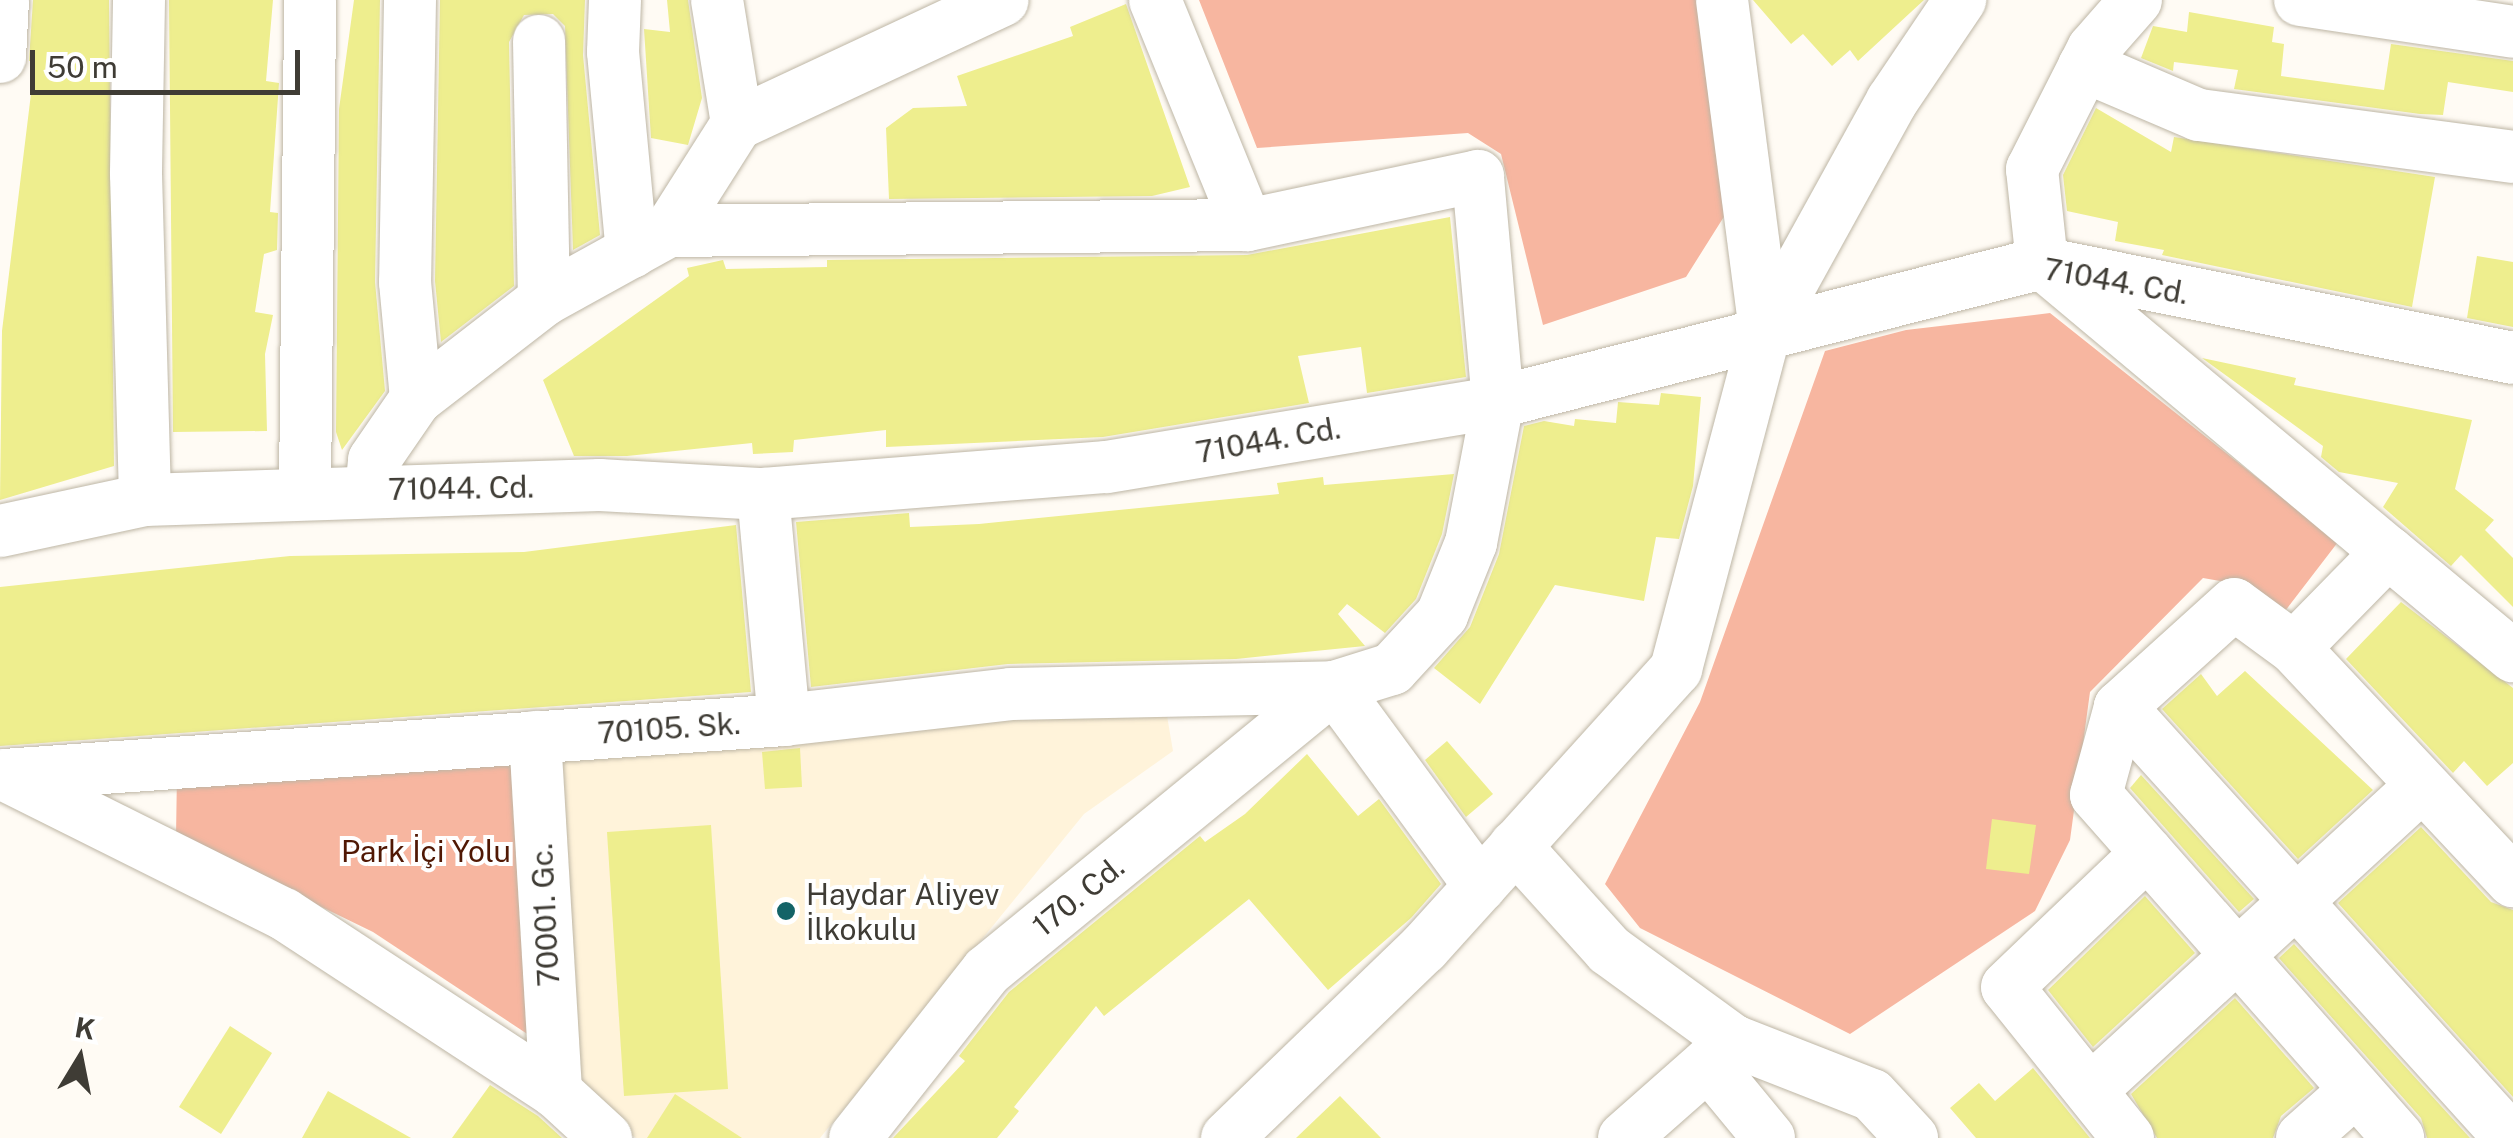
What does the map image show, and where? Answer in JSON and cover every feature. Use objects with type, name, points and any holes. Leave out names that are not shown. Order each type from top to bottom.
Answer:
[{"type":"street","points":[[0,57],[3,0]]},
{"type":"street","points":[[140,0],[136,174],[145,500]]},
{"type":"street","points":[[304,491],[310,0]]},
{"type":"street","points":[[410,0],[405,282],[416,398]]},
{"type":"street","points":[[615,0],[613,52],[650,241]]},
{"type":"street","points":[[718,0],[736,124]]},
{"type":"street","points":[[371,490],[374,460],[416,398],[544,300],[650,241],[736,124],[1003,0]]},
{"type":"street","points":[[1156,0],[1247,226]]},
{"type":"street","points":[[1722,0],[1766,332]]},
{"type":"street","points":[[1228,1138],[1480,886],[1676,669],[1766,332],[1892,101],[1960,0]]},
{"type":"street","points":[[2136,0],[2084,66],[2032,170],[2042,263],[2513,656]]},
{"type":"street","points":[[2300,0],[2513,32]]},
{"type":"street","points":[[539,41],[544,300]]},
{"type":"street","points":[[2084,66],[2199,115],[2513,158]]},
{"type":"street","points":[[650,241],[1247,226],[1478,176],[1498,402],[1471,543],[1442,615],[1392,668],[1334,688],[1480,886]]},
{"type":"street","name":"71044. Cd.","points":[[0,531],[145,500],[304,491],[600,485],[763,494],[1107,468],[1498,402],[2042,263],[2513,358]]},
{"type":"street","points":[[763,494],[784,720]]},
{"type":"street","points":[[2294,648],[2388,552]]},
{"type":"street","points":[[2398,1138],[2096,795],[2120,708],[2234,604],[2294,648],[2513,881]]},
{"type":"street","name":"70105. Sk.","points":[[2,774],[784,720],[1011,694],[1334,688]]},
{"type":"street","name":"170. Cd.","points":[[855,1138],[987,971],[1334,688]]},
{"type":"street","points":[[2120,708],[2510,1138]]},
{"type":"street","name":"70001. Gc.","points":[[535,737],[556,1092]]},
{"type":"street","points":[[2,774],[284,914],[556,1092],[606,1138]]},
{"type":"street","points":[[2092,1089],[2421,786]]},
{"type":"street","points":[[1515,846],[1609,950],[1721,1053],[1769,1138]]},
{"type":"street","points":[[2128,1138],[2007,986],[2148,853]]},
{"type":"street","points":[[1624,1138],[1721,1053]]},
{"type":"street","points":[[1721,1053],[1872,1095],[1912,1138]]},
{"type":"street","points":[[2302,1138],[2356,1090]]},
{"type":"shaded area","name":"Haydar Aliyev İlkokulu","points":[[1165,704],[1173,751],[1084,814],[820,1138],[636,1138],[580,1099],[560,745]]},
{"type":"green space","points":[[1199,0],[1701,0],[1725,215],[1686,277],[1543,325],[1501,154],[1468,133],[1257,148]]},
{"type":"green space","points":[[2050,313],[2338,542],[2285,611],[2243,585],[2203,578],[2090,692],[2070,840],[2035,911],[1850,1034],[1640,928],[1605,884],[1700,702],[1825,351],[1906,330]]},
{"type":"green space","name":"Park İçi Yolu","points":[[517,743],[538,1041],[373,932],[176,836],[177,773]]},
{"type":"building","points":[[33,0],[109,0],[114,466],[0,500],[2,331],[35,61],[29,61]]},
{"type":"building","points":[[169,0],[273,0],[266,81],[279,83],[270,212],[278,213],[277,250],[264,254],[255,312],[273,315],[265,354],[267,431],[173,432]]},
{"type":"building","points":[[354,0],[380,0],[375,282],[385,391],[342,450],[336,432],[339,109]]},
{"type":"building","points":[[440,0],[585,0],[583,55],[600,235],[573,250],[565,26],[553,14],[524,15],[509,42],[514,286],[441,342],[435,281]]},
{"type":"building","points":[[667,0],[688,0],[702,98],[688,145],[651,138],[644,29],[670,32]]},
{"type":"building","points":[[1753,0],[1924,0],[1858,61],[1850,50],[1832,66],[1803,34],[1791,44]]},
{"type":"building","points":[[1126,4],[1190,187],[1152,196],[889,199],[886,128],[913,108],[967,106],[957,76],[1073,36],[1070,27]]},
{"type":"building","points":[[2189,12],[2274,27],[2272,42],[2284,44],[2281,76],[2384,90],[2391,44],[2513,61],[2513,92],[2448,82],[2443,115],[2420,114],[2234,89],[2238,70],[2174,62],[2173,71],[2141,58],[2153,26],[2187,32]]},
{"type":"building","points":[[2096,108],[2171,152],[2174,137],[2435,177],[2412,307],[2162,255],[2164,250],[2115,241],[2118,222],[2067,211],[2063,175]]},
{"type":"building","points":[[1450,217],[1466,377],[1367,393],[1361,347],[1298,356],[1309,403],[1103,437],[886,447],[886,430],[794,440],[793,452],[753,454],[752,443],[627,456],[574,456],[543,380],[689,276],[687,268],[723,260],[726,269],[827,267],[827,260],[1247,255]]},
{"type":"building","points":[[2477,256],[2513,262],[2513,327],[2467,318]]},
{"type":"building","points":[[2202,358],[2296,378],[2294,385],[2472,420],[2455,489],[2494,520],[2485,530],[2513,558],[2513,607],[2461,555],[2451,566],[2383,507],[2398,483],[2339,472],[2321,457],[2323,446]]},
{"type":"building","points":[[1661,393],[1701,397],[1693,486],[1679,539],[1656,537],[1644,601],[1555,585],[1480,704],[1434,668],[1470,627],[1499,554],[1524,426],[1544,421],[1574,426],[1575,419],[1616,423],[1618,402],[1659,405]]},
{"type":"building","points":[[1454,474],[1442,534],[1416,599],[1385,633],[1347,604],[1338,614],[1365,646],[1236,659],[1008,664],[811,687],[796,522],[909,513],[910,527],[979,524],[1279,494],[1277,483],[1323,477],[1324,485]]},
{"type":"building","points":[[736,525],[751,692],[0,746],[0,587],[290,556],[524,552]]},
{"type":"building","points":[[2401,602],[2513,688],[2513,763],[2487,786],[2464,761],[2453,773],[2346,659]]},
{"type":"building","points":[[2245,671],[2373,790],[2298,859],[2162,709],[2201,674],[2217,696]]},
{"type":"building","points":[[1447,741],[1493,794],[1466,817],[1425,760]]},
{"type":"building","points":[[800,748],[802,787],[765,789],[762,752]]},
{"type":"building","points":[[1307,754],[1358,816],[1379,799],[1441,884],[1411,918],[1328,990],[1249,899],[1104,1016],[1096,1006],[1014,1107],[1019,1111],[997,1138],[893,1138],[965,1061],[959,1056],[1009,992],[1200,836],[1205,842],[1245,814]]},
{"type":"building","points":[[2141,775],[2254,899],[2239,912],[2130,788]]},
{"type":"building","points":[[1992,819],[2036,825],[2029,874],[1986,869]]},
{"type":"building","points":[[711,825],[728,1089],[624,1096],[607,832]]},
{"type":"building","points":[[2421,827],[2491,902],[2513,910],[2513,1097],[2338,903]]},
{"type":"building","points":[[2145,896],[2195,953],[2093,1047],[2048,990]]},
{"type":"building","points":[[2294,944],[2470,1138],[2427,1138],[2421,1118],[2279,958]]},
{"type":"building","points":[[2235,998],[2314,1088],[2281,1116],[2273,1138],[2157,1138],[2131,1094]]},
{"type":"building","points":[[230,1026],[272,1053],[221,1134],[179,1107]]},
{"type":"building","points":[[2033,1068],[2090,1138],[1976,1138],[1950,1108],[1979,1083],[1995,1101]]},
{"type":"building","points":[[490,1085],[538,1116],[562,1138],[452,1138]]},
{"type":"building","points":[[328,1091],[411,1138],[302,1138]]},
{"type":"building","points":[[675,1094],[742,1138],[647,1138]]},
{"type":"building","points":[[1340,1096],[1381,1138],[1296,1138]]},
{"type":"place","name":"Haydar Aliyev İlkokulu","points":[[786,911]]}]
